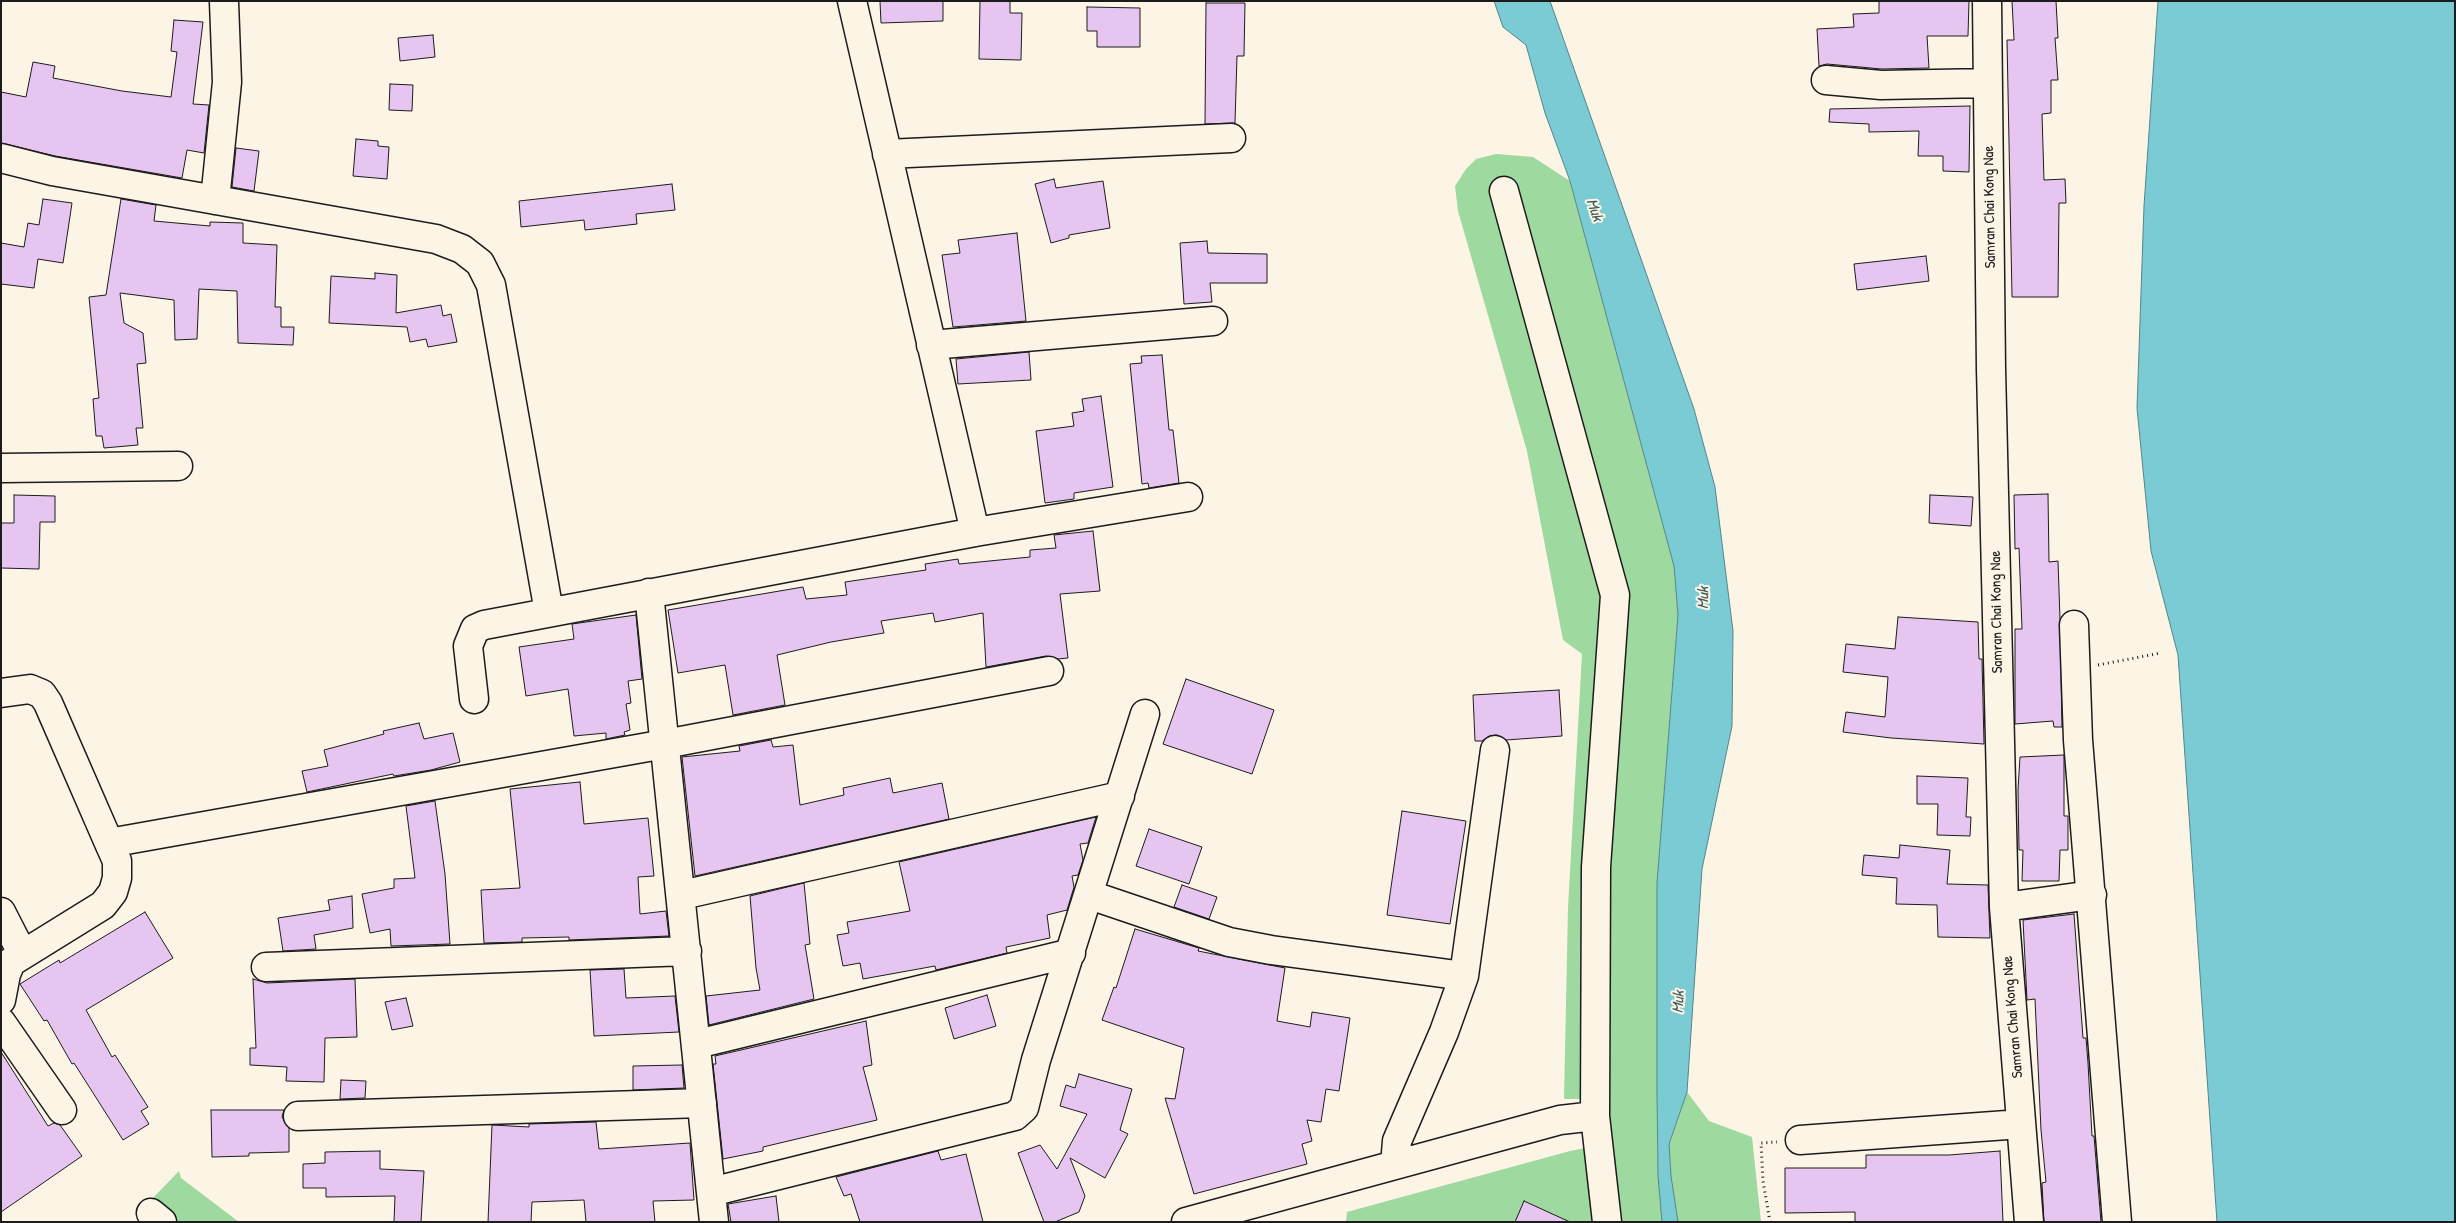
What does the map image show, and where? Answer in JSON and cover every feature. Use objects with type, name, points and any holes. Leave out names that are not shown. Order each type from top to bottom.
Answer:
[{"type":"street","points":[[852,1],[974,532]]},
{"type":"street","name":"Samran Chai Kong Nae","points":[[1987,1],[1992,379],[2004,907],[2029,1222]]},
{"type":"street","points":[[215,200],[227,82],[224,2]]},
{"type":"street","points":[[1826,80],[1881,85],[1988,83]]},
{"type":"street","points":[[887,154],[1231,138]]},
{"type":"street","points":[[1,158],[52,171],[436,239],[462,249],[480,263],[491,285],[549,612]]},
{"type":"street","points":[[1504,191],[1615,594],[1596,867],[1595,1116],[1607,1222]]},
{"type":"street","points":[[931,345],[1213,321]]},
{"type":"street","points":[[1,468],[178,466]]},
{"type":"street","points":[[474,699],[468,646],[475,629],[484,624],[974,532],[1188,498]]},
{"type":"street","points":[[649,593],[682,895],[714,1222]]},
{"type":"street","points":[[2074,625],[2078,740],[2092,894],[2117,1222]]},
{"type":"street","points":[[109,842],[665,744],[1049,671]]},
{"type":"street","points":[[1,692],[30,689],[42,694],[48,703],[117,862],[117,878],[113,892],[103,905],[22,953],[11,962],[6,974],[1,1000]]},
{"type":"street","points":[[711,1192],[1015,1116],[1024,1108],[1036,1060],[1090,895],[1145,714]]},
{"type":"street","points":[[1395,1165],[1397,1141],[1444,1032],[1464,976],[1496,750]]},
{"type":"street","points":[[682,895],[1120,796]]},
{"type":"street","points":[[2004,907],[2092,894]]},
{"type":"street","points":[[1090,895],[1229,942],[1271,950],[1464,976]]},
{"type":"street","points":[[1,912],[22,953]]},
{"type":"street","points":[[266,967],[687,952]]},
{"type":"street","points":[[697,1044],[1071,953]]},
{"type":"street","points":[[1,1022],[62,1110]]},
{"type":"street","points":[[298,1116],[702,1103]]},
{"type":"street","points":[[1186,1222],[1560,1120],[1595,1116]]},
{"type":"street","points":[[1800,1140],[2021,1124]]},
{"type":"path","points":[[2076,669],[2161,653]]},
{"type":"path","points":[[1770,1222],[1761,1143],[1800,1140]]},
{"type":"green space","points":[[1496,154],[1533,157],[1570,181],[1674,566],[1678,615],[1657,883],[1657,1145],[1662,1222],[1346,1222],[1347,1212],[1570,1151],[1606,1144],[1608,868],[1629,595],[1514,181],[1489,187],[1605,594],[1582,1099],[1564,1099],[1568,908],[1582,654],[1563,640],[1527,451],[1458,211],[1455,186],[1466,169],[1476,159]]},
{"type":"green space","points":[[1687,1092],[1709,1121],[1752,1137],[1761,1222],[1678,1222],[1671,1176],[1669,1144]]},
{"type":"green space","points":[[179,1171],[181,1178],[239,1222],[178,1222],[151,1200]]},
{"type":"water","name":"Muk","points":[[1494,1],[1550,1],[1694,409],[1715,487],[1733,631],[1732,726],[1702,869],[1687,1092],[1669,1144],[1671,1176],[1678,1222],[1662,1222],[1658,1176],[1657,1091],[1657,883],[1678,615],[1674,566],[1570,181],[1545,113],[1526,45],[1503,27]]},
{"type":"water","points":[[2158,1],[2455,1],[2455,1222],[2217,1222],[2178,655],[2151,551],[2137,408],[2144,206]]},
{"type":"building","points":[[880,1],[943,1],[943,21],[881,23]]},
{"type":"building","points":[[980,1],[1010,1],[1010,13],[1022,13],[1021,60],[979,59]]},
{"type":"building","points":[[1879,1],[1969,1],[1968,36],[1927,36],[1929,68],[1882,69],[1827,64],[1819,66],[1817,29],[1854,27],[1853,14],[1879,13]]},
{"type":"building","points":[[2012,1],[2056,1],[2058,38],[2055,38],[2058,80],[2051,80],[2051,113],[2042,114],[2044,180],[2065,179],[2066,203],[2059,203],[2058,297],[2012,297],[2007,40],[2014,40]]},
{"type":"building","points":[[1206,3],[1245,3],[1244,56],[1237,56],[1235,123],[1205,124]]},
{"type":"building","points":[[1087,7],[1140,8],[1140,47],[1097,47],[1097,31],[1087,31]]},
{"type":"building","points":[[174,20],[203,22],[193,104],[209,105],[204,153],[187,150],[182,178],[55,156],[1,143],[1,92],[26,97],[33,62],[55,66],[53,78],[122,91],[171,97],[177,52],[171,51]]},
{"type":"building","points":[[433,35],[435,57],[400,61],[398,38]]},
{"type":"building","points":[[390,84],[413,85],[412,111],[389,110]]},
{"type":"building","points":[[1970,106],[1969,172],[1943,171],[1943,156],[1918,156],[1919,131],[1869,132],[1869,124],[1829,122],[1830,109]]},
{"type":"building","points":[[356,139],[378,141],[378,146],[389,147],[387,179],[353,176]]},
{"type":"building","points":[[236,148],[259,151],[254,191],[232,187]]},
{"type":"building","points":[[1054,179],[1056,188],[1103,181],[1110,228],[1069,235],[1069,238],[1051,243],[1035,184]]},
{"type":"building","points":[[672,184],[675,210],[636,214],[637,224],[585,230],[584,220],[521,227],[519,201]]},
{"type":"building","points":[[43,199],[72,203],[63,263],[38,259],[34,288],[1,284],[1,243],[24,247],[28,223],[39,225]]},
{"type":"building","points":[[121,199],[156,205],[154,221],[210,226],[210,222],[243,223],[243,243],[277,245],[275,307],[281,307],[281,327],[294,327],[293,345],[238,343],[237,291],[199,289],[197,339],[175,340],[174,300],[120,293],[124,323],[143,333],[146,363],[137,364],[143,428],[136,428],[138,445],[104,448],[102,436],[96,436],[93,399],[99,398],[89,297],[106,295]]},
{"type":"building","points":[[1017,233],[1026,321],[953,327],[942,255],[960,253],[958,240]]},
{"type":"building","points":[[1207,241],[1208,253],[1267,254],[1267,283],[1210,283],[1212,302],[1184,304],[1180,243]]},
{"type":"building","points":[[1926,256],[1929,281],[1857,290],[1854,264]]},
{"type":"building","points":[[375,273],[397,275],[396,313],[441,305],[443,316],[451,314],[457,342],[428,347],[426,339],[410,342],[407,327],[329,323],[331,276],[375,279]]},
{"type":"building","points":[[1029,352],[1031,380],[958,384],[956,359]]},
{"type":"building","points":[[1162,355],[1169,430],[1173,430],[1179,483],[1149,488],[1148,483],[1142,484],[1130,364],[1142,363],[1141,356]]},
{"type":"building","points":[[1101,396],[1113,487],[1074,493],[1074,499],[1045,503],[1036,431],[1074,426],[1072,413],[1084,411],[1082,399]]},
{"type":"building","points":[[2048,494],[2049,562],[2058,561],[2062,727],[2054,727],[2053,721],[2015,724],[2015,629],[2022,629],[2019,548],[2015,549],[2014,495]]},
{"type":"building","points":[[14,495],[55,496],[55,522],[40,522],[39,569],[1,568],[1,523],[14,523]]},
{"type":"building","points":[[1930,495],[1973,497],[1971,526],[1929,523]]},
{"type":"building","points":[[1093,531],[1100,591],[1060,594],[1068,658],[1058,659],[1046,656],[986,667],[983,613],[935,622],[933,613],[881,621],[884,633],[831,642],[777,655],[785,705],[733,715],[725,665],[678,673],[668,610],[803,587],[806,599],[847,595],[845,582],[926,570],[925,564],[958,559],[959,564],[1030,557],[1030,550],[1056,548],[1054,535]]},
{"type":"building","points":[[636,615],[642,679],[628,681],[631,703],[626,704],[630,730],[624,732],[625,735],[606,739],[606,733],[574,736],[568,689],[526,696],[519,647],[574,639],[572,624]]},
{"type":"building","points":[[1898,617],[1978,622],[1979,659],[1982,659],[1984,744],[1891,738],[1843,732],[1846,712],[1885,717],[1888,677],[1843,672],[1846,644],[1895,649]]},
{"type":"building","points":[[1186,679],[1274,710],[1252,774],[1163,744]]},
{"type":"building","points":[[1559,690],[1562,736],[1506,740],[1497,735],[1489,736],[1482,741],[1475,741],[1473,695]]},
{"type":"building","points":[[419,723],[424,739],[453,733],[460,762],[431,770],[394,776],[393,774],[307,792],[302,771],[328,766],[324,750],[384,734],[383,731]]},
{"type":"building","points":[[771,740],[773,747],[793,745],[800,805],[844,795],[843,788],[890,778],[893,793],[942,783],[949,819],[695,876],[682,757],[740,751],[739,746]]},
{"type":"building","points":[[2064,755],[2064,816],[2068,816],[2068,850],[2060,850],[2059,881],[2022,881],[2023,850],[2019,850],[2018,790],[2020,757]]},
{"type":"building","points":[[1917,776],[1968,778],[1966,817],[1971,817],[1970,836],[1937,835],[1938,804],[1917,804]]},
{"type":"building","points":[[580,782],[584,824],[648,818],[654,876],[638,877],[640,914],[666,911],[669,936],[569,940],[569,937],[522,938],[522,942],[484,943],[481,890],[520,888],[510,789]]},
{"type":"building","points":[[435,801],[445,874],[450,944],[391,946],[390,929],[370,933],[362,894],[394,888],[394,879],[415,878],[406,806]]},
{"type":"building","points":[[1402,811],[1466,821],[1450,924],[1387,915]]},
{"type":"building","points":[[1096,817],[1088,843],[1080,844],[1083,860],[1078,875],[1072,876],[1074,887],[1067,910],[1047,915],[1050,938],[1006,947],[1007,953],[936,970],[935,966],[863,979],[860,963],[843,966],[837,935],[849,933],[847,922],[910,911],[899,862]]},
{"type":"building","points":[[1149,829],[1202,847],[1189,884],[1136,866]]},
{"type":"building","points":[[1900,845],[1950,850],[1947,884],[1988,885],[1990,938],[1938,937],[1937,905],[1896,904],[1897,878],[1862,875],[1864,855],[1899,858]]},
{"type":"building","points":[[804,883],[810,944],[805,945],[814,999],[709,1025],[706,996],[760,990],[756,968],[750,896]]},
{"type":"building","points":[[1182,885],[1217,897],[1209,919],[1174,907]]},
{"type":"building","points":[[352,896],[353,928],[314,935],[316,949],[283,951],[278,918],[330,910],[328,900]]},
{"type":"building","points":[[145,912],[173,958],[86,1010],[112,1057],[115,1055],[148,1107],[141,1111],[149,1124],[123,1140],[74,1063],[72,1064],[47,1020],[44,1021],[20,984],[59,960],[60,963]]},
{"type":"building","points":[[2074,914],[2083,1038],[2086,1038],[2092,1136],[2094,1136],[2101,1222],[2044,1222],[2042,1183],[2046,1182],[2041,1130],[2035,999],[2027,1000],[2023,920]]},
{"type":"building","points":[[1135,929],[1199,948],[1198,951],[1285,968],[1277,1021],[1310,1027],[1312,1012],[1350,1018],[1339,1091],[1326,1089],[1321,1122],[1307,1120],[1312,1141],[1302,1144],[1307,1164],[1194,1194],[1165,1098],[1175,1099],[1184,1048],[1102,1020],[1114,987],[1116,988]]},
{"type":"building","points":[[624,969],[626,998],[675,996],[679,1032],[594,1036],[590,970]]},
{"type":"building","points":[[253,979],[267,983],[355,979],[357,1037],[325,1038],[324,1082],[286,1081],[287,1067],[250,1065],[250,1048],[256,1048]]},
{"type":"building","points":[[987,995],[996,1026],[954,1039],[945,1008]]},
{"type":"building","points":[[406,998],[413,1026],[392,1030],[385,1002]]},
{"type":"building","points":[[866,1021],[872,1065],[863,1067],[877,1120],[763,1147],[763,1151],[723,1159],[713,1064],[716,1064],[715,1056]]},
{"type":"building","points":[[1,1052],[48,1126],[54,1123],[60,1125],[82,1156],[1,1212]]},
{"type":"building","points":[[682,1065],[684,1088],[633,1090],[633,1066]]},
{"type":"building","points":[[1079,1074],[1132,1089],[1120,1130],[1128,1134],[1105,1178],[1070,1158],[1085,1196],[1079,1212],[1055,1222],[1044,1222],[1018,1153],[1040,1145],[1057,1169],[1087,1114],[1060,1106],[1066,1085],[1075,1088]]},
{"type":"building","points":[[341,1080],[366,1081],[365,1098],[340,1099]]},
{"type":"building","points":[[211,1110],[284,1110],[282,1117],[289,1128],[289,1152],[249,1153],[249,1156],[212,1157]]},
{"type":"building","points":[[596,1122],[599,1149],[690,1143],[694,1200],[653,1201],[655,1222],[586,1222],[584,1200],[532,1202],[531,1222],[488,1222],[492,1125],[529,1127],[529,1124]]},
{"type":"building","points":[[380,1151],[380,1169],[424,1171],[421,1222],[394,1222],[395,1196],[326,1197],[326,1188],[303,1188],[303,1164],[325,1163],[325,1152]]},
{"type":"building","points":[[938,1151],[941,1160],[966,1154],[983,1222],[860,1222],[851,1194],[844,1196],[836,1177]]},
{"type":"building","points":[[2000,1151],[2003,1222],[1855,1222],[1855,1212],[1785,1213],[1785,1168],[1866,1168],[1866,1155],[1949,1155]]},
{"type":"building","points":[[776,1196],[779,1222],[731,1222],[728,1204]]},
{"type":"building","points":[[1524,1201],[1570,1222],[1515,1222]]}]
